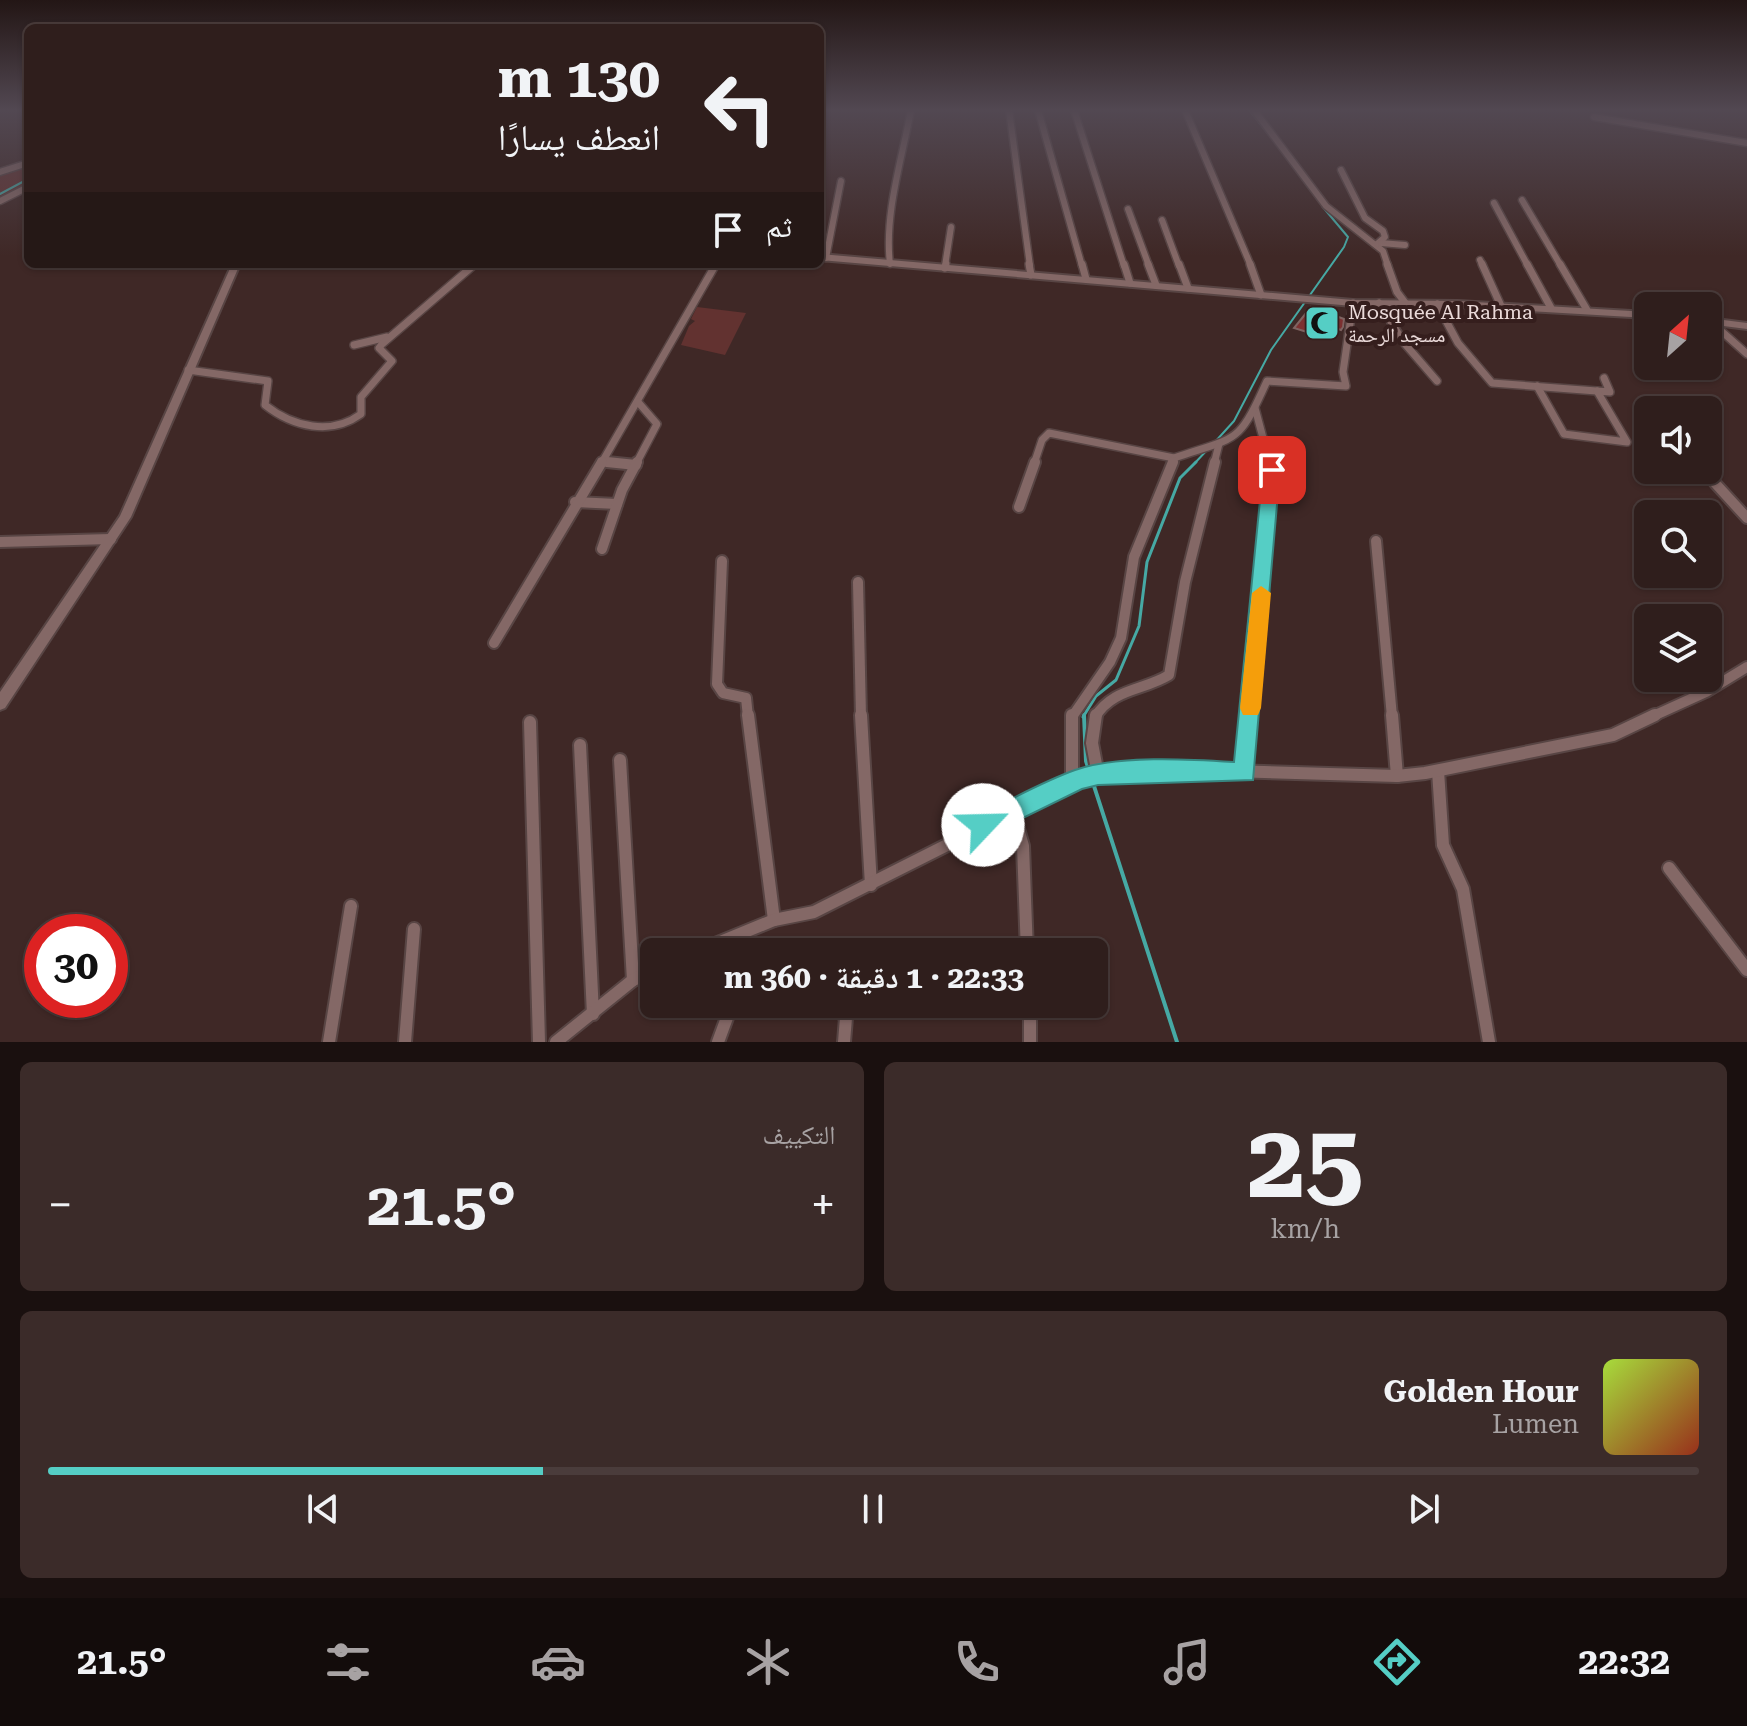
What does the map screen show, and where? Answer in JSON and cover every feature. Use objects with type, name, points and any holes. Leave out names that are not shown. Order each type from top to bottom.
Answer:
[{"type":"street","points":[[890,264],[888,247],[902,159]]},
{"type":"street","points":[[1015,159],[1031,275]]},
{"type":"street","points":[[1052,159],[1086,279]]},
{"type":"street","points":[[1090,159],[1130,283]]},
{"type":"street","points":[[1207,159],[1240,233],[1261,295]]},
{"type":"street","points":[[1290,159],[1326,206],[1379,244],[1405,245]]},
{"type":"street","points":[[0,172],[24,164]]},
{"type":"street","points":[[1341,170],[1365,218],[1383,231],[1379,244],[1397,292],[1406,304]]},
{"type":"street","points":[[824,254],[841,181]]},
{"type":"street","points":[[0,201],[24,189]]},
{"type":"street","points":[[1522,200],[1587,310]]},
{"type":"street","points":[[1494,203],[1551,308]]},
{"type":"street","points":[[1128,209],[1156,285]]},
{"type":"street","points":[[1162,220],[1188,288]]},
{"type":"street","points":[[945,268],[951,227]]},
{"type":"street","points":[[824,258],[1353,303],[1501,306],[1634,314]]},
{"type":"street","points":[[1480,260],[1501,306]]},
{"type":"street","points":[[0,704],[111,539],[138,491],[234,268]]},
{"type":"street","points":[[188,370],[268,381],[265,405],[275,414],[306,425],[338,425],[361,414],[361,397],[392,361],[379,348],[387,337],[470,268]]},
{"type":"street","points":[[494,643],[575,502],[672,348],[714,268]]},
{"type":"street","points":[[1019,507],[1042,440],[1049,433],[1174,458],[1237,437],[1255,408],[1263,385],[1272,379],[1346,386],[1343,372],[1353,303]]},
{"type":"street","points":[[1379,303],[1405,344],[1437,381]]},
{"type":"street","points":[[1437,304],[1458,343],[1492,383],[1612,390],[1604,378]]},
{"type":"street","points":[[1722,323],[1747,326]]},
{"type":"street","points":[[1722,332],[1747,354]]},
{"type":"street","points":[[354,345],[387,337]]},
{"type":"street","points":[[1537,386],[1564,434],[1627,442],[1597,391]]},
{"type":"street","points":[[602,549],[617,504],[657,424],[638,402]]},
{"type":"street","points":[[1244,773],[1272,470],[1255,408]]},
{"type":"street","points":[[1096,775],[1091,725],[1097,710],[1114,696],[1169,675],[1185,582],[1219,444]]},
{"type":"street","points":[[1075,781],[1072,713],[1110,662],[1121,638],[1134,557],[1174,458]]},
{"type":"street","points":[[601,461],[636,465]]},
{"type":"street","points":[[1716,484],[1747,518]]},
{"type":"street","points":[[575,502],[617,504]]},
{"type":"street","points":[[0,542],[111,539]]},
{"type":"street","points":[[1376,541],[1397,776]]},
{"type":"street","points":[[722,561],[717,684],[723,693],[740,694],[746,698],[774,920]]},
{"type":"street","points":[[858,582],[863,784],[871,885]]},
{"type":"street","points":[[735,938],[774,920],[814,912],[1075,781],[1096,775],[1199,770],[1397,776],[1438,771],[1613,735],[1706,692],[1747,667]]},
{"type":"street","points":[[530,722],[539,1042]]},
{"type":"street","points":[[580,745],[593,1014]]},
{"type":"street","points":[[620,760],[633,980]]},
{"type":"street","points":[[1438,771],[1443,845],[1463,889],[1489,1042]]},
{"type":"street","points":[[1013,812],[1023,846],[1026,938]]},
{"type":"street","points":[[1669,868],[1742,957],[1747,970]]},
{"type":"street","points":[[329,1042],[351,906]]},
{"type":"street","points":[[405,1042],[414,929]]},
{"type":"street","points":[[557,1042],[640,977]]},
{"type":"street","points":[[718,1042],[727,1018]]},
{"type":"street","points":[[844,1042],[846,1018]]},
{"type":"street","points":[[1030,1018],[1030,1042]]},
{"type":"shaded area","points":[[24,166],[24,186],[0,199],[0,175]]},
{"type":"shaded area","points":[[697,307],[746,313],[725,355],[681,345],[689,326],[695,321],[691,319]]},
{"type":"building","name":"Mosquée Al Rahma مسجد الرحمة","points":[[1311,307],[1344,319],[1341,330],[1326,325],[1320,336],[1294,328]]},
{"type":"waterway","points":[[0,194],[24,181]]},
{"type":"waterway","points":[[1214,443],[1234,421],[1271,350],[1344,247],[1348,237],[1322,206]]},
{"type":"waterway","points":[[1194,464],[1208,449]]},
{"type":"waterway","points":[[1084,715],[1096,696],[1116,680],[1139,626],[1147,562],[1180,478],[1194,464]]},
{"type":"waterway","points":[[1084,715],[1086,761],[1091,776]]},
{"type":"waterway","points":[[1093,783],[1177,1042]]},
{"type":"slow traffic","points":[[1250,708],[1261,593]]},
{"type":"place","name":"Mosquée Al Rahma مسجد الرحمة","points":[[1322,323]]},
{"type":"route","points":[[983,825],[1078,779],[1098,775],[1199,770],[1244,773],[1272,470]]}]
